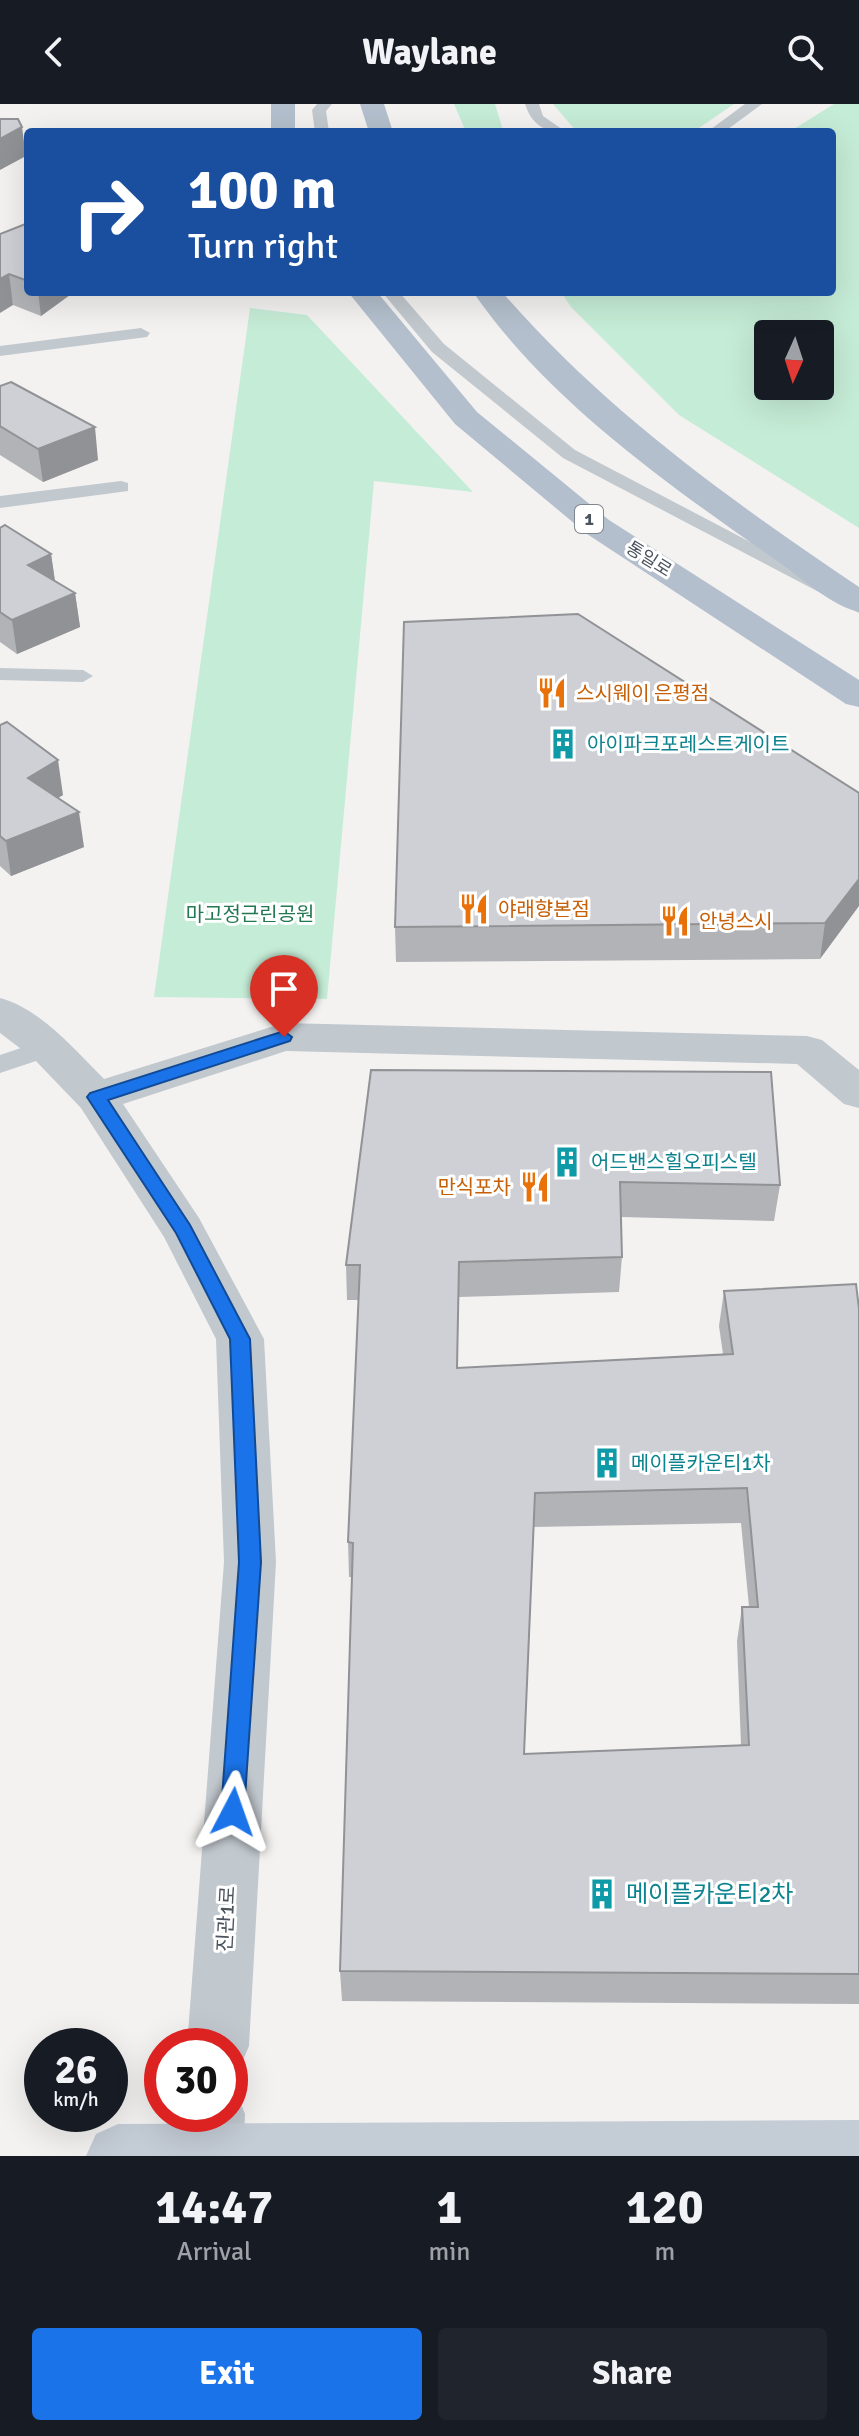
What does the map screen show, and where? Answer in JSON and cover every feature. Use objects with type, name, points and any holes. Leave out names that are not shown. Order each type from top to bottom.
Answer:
[{"type":"main road","points":[[283,104],[283,128]]},
{"type":"main road","points":[[372,104],[380,128]]},
{"type":"main road","name":"통일로","points":[[365,296],[466,418],[598,527],[859,696]]},
{"type":"main road","points":[[491,296],[572,383],[633,440],[707,499],[859,604]]},
{"type":"street","name":"진관1로","points":[[0,1012],[48,1048],[96,1097],[183,1230],[240,1339],[250,1562],[219,2028]]},
{"type":"street","points":[[96,1097],[284,1037],[807,1050],[859,1093]]},
{"type":"street","points":[[118,2156],[213,2141],[859,2152]]},
{"type":"lane","points":[[321,128],[319,110],[325,104]]},
{"type":"lane","points":[[532,104],[537,118],[553,128]]},
{"type":"lane","points":[[720,128],[755,104]]},
{"type":"lane","points":[[393,296],[438,348],[569,454],[859,604]]},
{"type":"lane","points":[[0,351],[141,333]]},
{"type":"lane","points":[[0,502],[121,487]]},
{"type":"lane","points":[[0,674],[83,676]]},
{"type":"lane","points":[[0,1064],[48,1048]]},
{"type":"green space","points":[[454,104],[495,104],[502,128],[464,128]]},
{"type":"green space","points":[[553,104],[734,104],[699,128],[574,128]]},
{"type":"green space","points":[[834,104],[859,104],[859,528],[679,415],[564,296],[836,296],[836,128],[795,128]]},
{"type":"green space","name":"마고정근린공원","points":[[250,308],[307,315],[473,492],[374,481],[327,999],[154,997]]},
{"type":"building","points":[[0,119],[18,119],[22,127],[0,139]]},
{"type":"building","points":[[24,225],[24,280],[9,274],[0,279],[0,234]]},
{"type":"building","points":[[11,382],[95,427],[38,449],[0,426],[0,386]]},
{"type":"building","points":[[5,525],[51,554],[28,565],[75,593],[12,620],[0,612],[0,528]]},
{"type":"building","name":"아이파크포레스트게이트","points":[[578,614],[859,793],[859,879],[825,923],[395,927],[404,622]]},
{"type":"building","points":[[7,722],[58,760],[28,778],[79,812],[6,841],[0,836],[0,725]]},
{"type":"building","points":[[371,1070],[771,1072],[780,1185],[620,1182],[622,1257],[459,1262],[457,1368],[733,1354],[724,1291],[856,1284],[859,1309],[859,1974],[340,1971],[353,1543],[348,1542],[360,1265],[346,1265]],"holes":[[[747,1488],[758,1607],[742,1607],[749,1745],[524,1754],[535,1493]]]},
{"type":"place","name":"스시웨이 은평점","points":[[552,693]]},
{"type":"place","name":"아이파크포레스트게이트","points":[[563,744]]},
{"type":"place","name":"야래향본점","points":[[474,909]]},
{"type":"place","name":"안녕스시","points":[[675,921]]},
{"type":"place","name":"어드밴스힐오피스텔","points":[[567,1162]]},
{"type":"place","name":"만식포차","points":[[535,1187]]},
{"type":"place","name":"메이플카운티1차","points":[[607,1463]]},
{"type":"place","name":"메이플카운티2차","points":[[602,1894]]},
{"type":"route","points":[[233,1812],[250,1562],[240,1339],[183,1230],[96,1097],[284,1037]]}]
